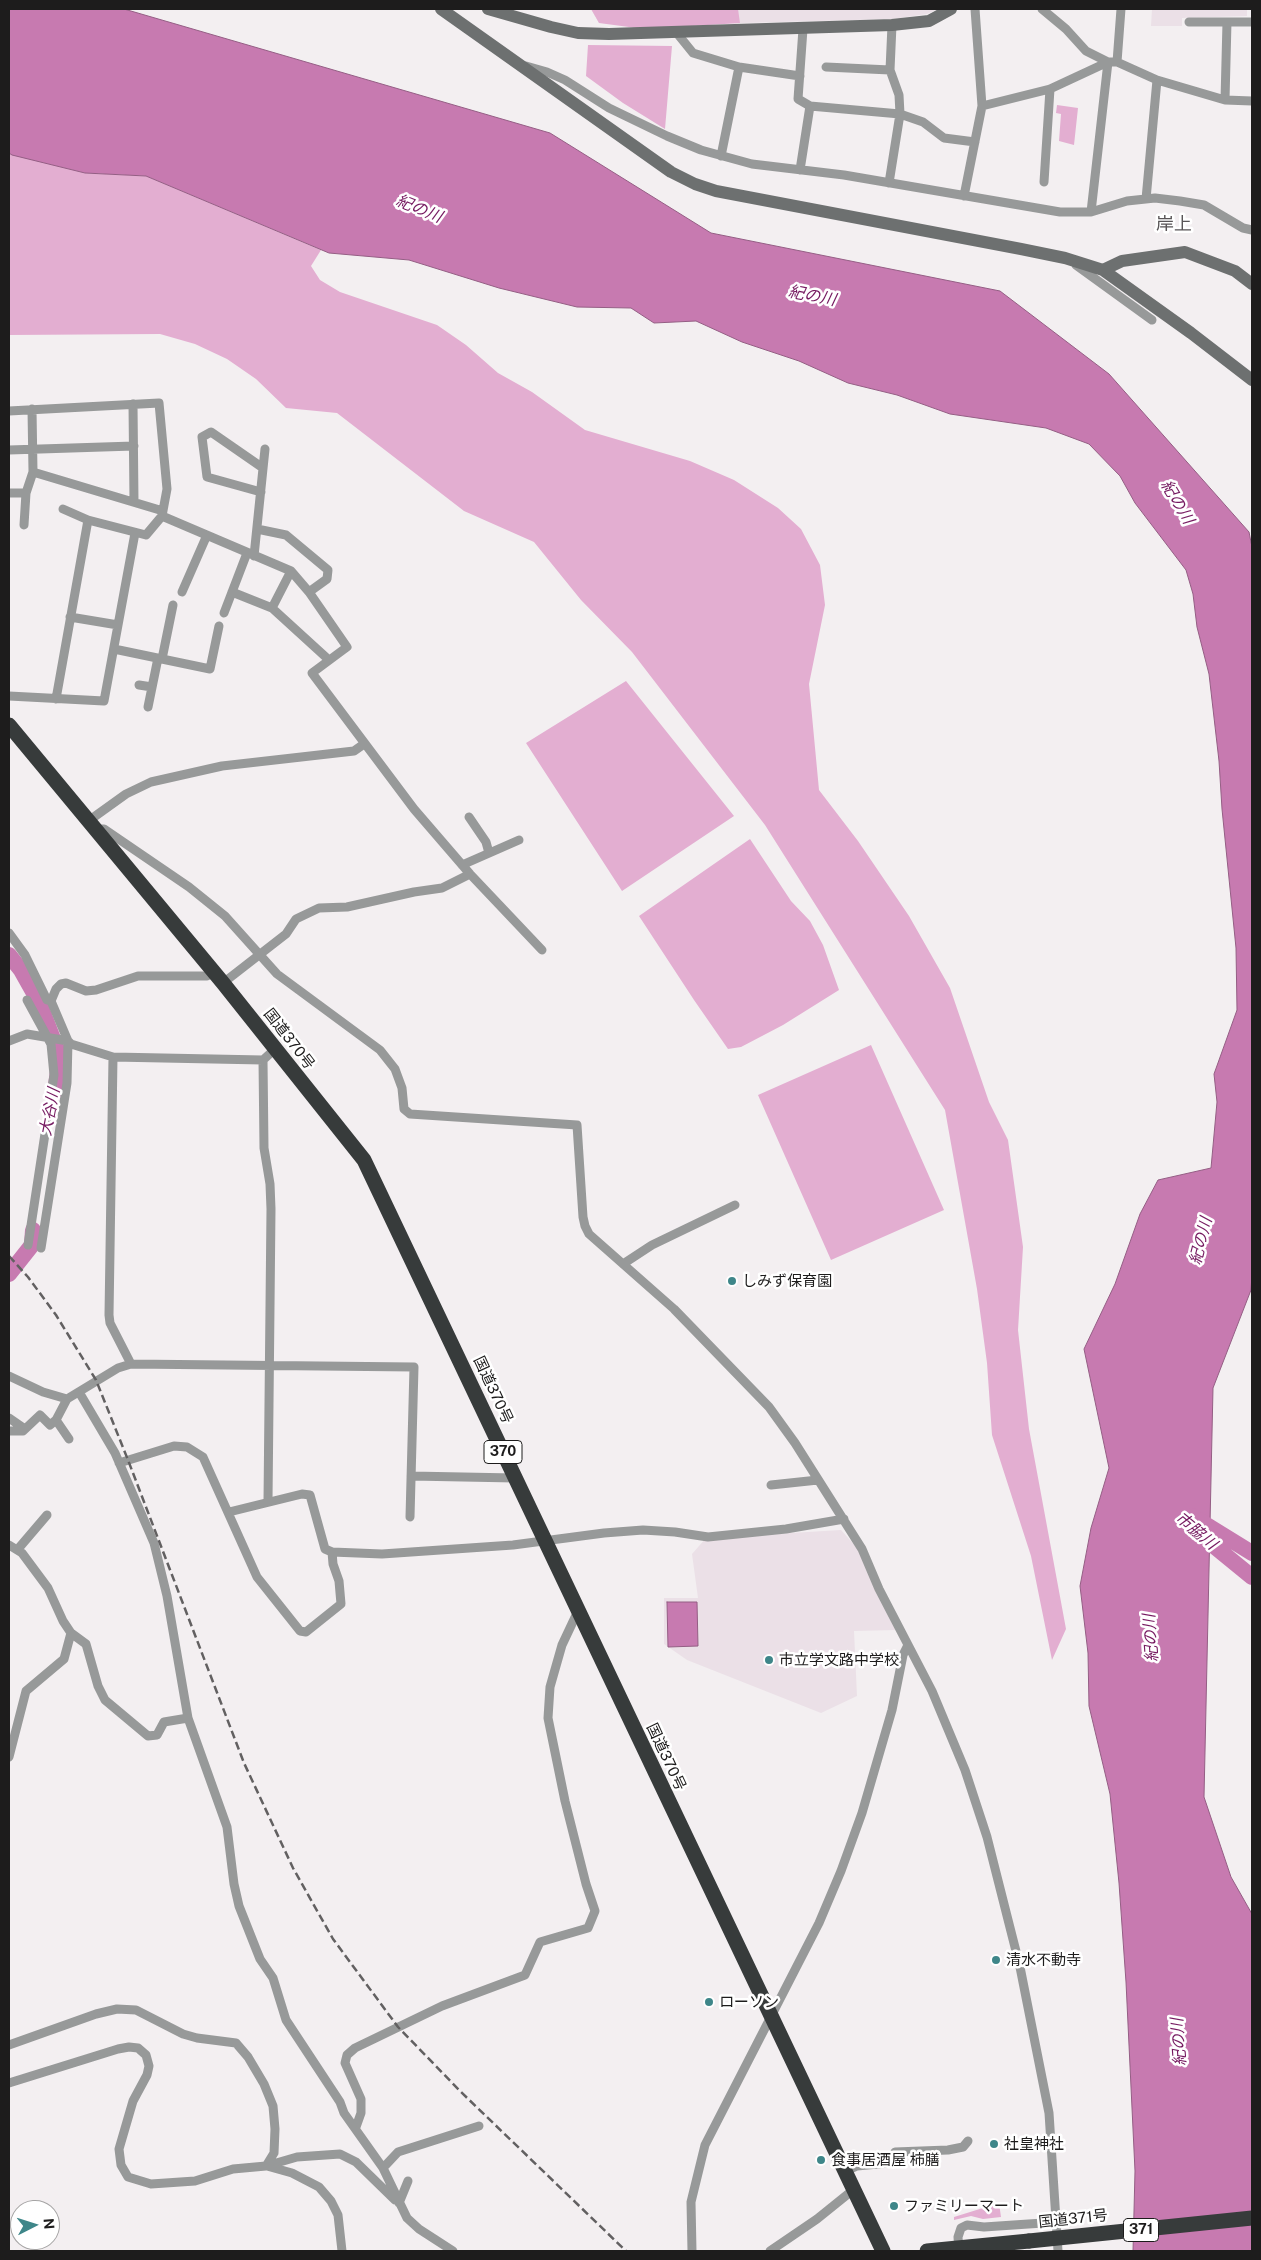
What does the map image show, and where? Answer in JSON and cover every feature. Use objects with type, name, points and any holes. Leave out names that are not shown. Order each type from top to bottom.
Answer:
[{"type":"highway","name":"国道370号","points":[[9,725],[218,977],[364,1160],[770,2018],[883,2251]]},
{"type":"highway","name":"国道371号","points":[[927,2251],[958,2250],[1252,2218]]},
{"type":"street","points":[[442,9],[516,64],[671,172],[695,184],[716,191],[1065,258],[1103,270],[1192,333],[1252,380]]},
{"type":"street","points":[[488,9],[551,27],[578,32],[609,34],[892,25],[929,21],[951,9]]},
{"type":"street","points":[[964,196],[982,106],[975,9]]},
{"type":"street","points":[[1042,9],[1066,29],[1086,51],[1157,80],[1225,100],[1252,101]]},
{"type":"street","points":[[1091,212],[1121,9]]},
{"type":"street","points":[[1189,22],[1252,22]]},
{"type":"street","points":[[1225,100],[1227,22]]},
{"type":"street","points":[[889,183],[900,114],[899,94],[890,70],[892,25]]},
{"type":"street","points":[[803,29],[798,100],[810,106],[900,114],[923,122],[944,138],[975,142]]},
{"type":"street","points":[[676,32],[693,53],[739,67],[800,76]]},
{"type":"street","points":[[982,106],[1050,89],[1112,62]]},
{"type":"street","points":[[516,64],[548,72],[565,80],[610,108],[658,132],[721,156],[752,164],[889,183],[1060,212],[1091,212],[1128,200],[1154,198],[1204,205],[1242,228],[1252,230]]},
{"type":"street","points":[[721,156],[739,67]]},
{"type":"street","points":[[826,67],[890,70]]},
{"type":"street","points":[[1146,199],[1157,80]]},
{"type":"street","points":[[1044,182],[1050,89]]},
{"type":"street","points":[[800,170],[810,106]]},
{"type":"street","points":[[1103,270],[1122,261],[1184,252],[1235,270],[1252,284]]},
{"type":"street","points":[[1065,258],[1101,281],[1152,320]]},
{"type":"street","points":[[9,411],[159,403],[167,489],[162,513],[146,536],[88,520],[63,509]]},
{"type":"street","points":[[133,404],[134,502]]},
{"type":"street","points":[[24,525],[26,493],[34,472],[32,410]]},
{"type":"street","points":[[261,492],[207,477],[202,437],[211,432],[263,468]]},
{"type":"street","points":[[9,450],[134,446]]},
{"type":"street","points":[[224,614],[232,592],[251,555],[257,529],[265,448]]},
{"type":"street","points":[[34,472],[134,502],[291,571],[309,592],[347,647],[312,673],[414,809],[470,874],[542,950]]},
{"type":"street","points":[[9,493],[26,493]]},
{"type":"street","points":[[56,699],[88,520]]},
{"type":"street","points":[[257,529],[286,534],[328,570],[327,579],[309,592]]},
{"type":"street","points":[[9,696],[104,702],[135,533]]},
{"type":"street","points":[[182,592],[207,535]]},
{"type":"street","points":[[272,608],[291,571]]},
{"type":"street","points":[[232,592],[272,608],[329,660]]},
{"type":"street","points":[[148,707],[173,605]]},
{"type":"street","points":[[70,617],[118,625]]},
{"type":"street","points":[[114,649],[210,669],[219,626]]},
{"type":"street","points":[[139,685],[152,687]]},
{"type":"street","points":[[90,825],[126,794],[151,782],[222,766],[354,750],[364,744]]},
{"type":"street","points":[[469,817],[486,842],[489,853]]},
{"type":"street","points":[[90,825],[104,829],[189,888],[225,916],[277,974],[384,1054],[395,1069],[402,1088],[404,1110],[410,1114],[577,1125],[585,1226],[589,1234],[674,1309],[769,1407],[862,1549],[879,1588],[932,1691],[965,1770],[987,1837],[1020,1967],[1049,2113],[1058,2222],[1058,2251]]},
{"type":"street","points":[[462,865],[519,840]]},
{"type":"street","points":[[41,1248],[67,1083],[51,1001],[56,989],[61,984],[66,983],[86,992],[138,976],[218,977],[259,954],[286,934],[296,919],[319,908],[347,907],[414,892],[442,888],[470,874]]},
{"type":"street","points":[[9,933],[25,955],[48,1000],[51,1001]]},
{"type":"street","points":[[27,1000],[58,1040]]},
{"type":"street","points":[[9,1041],[27,1034],[58,1040],[113,1057],[263,1060],[275,1049]]},
{"type":"street","points":[[28,1245],[54,1076],[52,1053],[58,1040]]},
{"type":"street","points":[[113,1057],[109,1315],[110,1323],[131,1364]]},
{"type":"street","points":[[263,1060],[264,1148],[270,1184],[271,1210],[268,1501]]},
{"type":"street","points":[[623,1264],[652,1245],[735,1205]]},
{"type":"street","points":[[9,1431],[23,1431],[40,1414],[50,1425],[56,1420],[67,1399],[118,1368],[131,1364],[414,1367],[410,1517]]},
{"type":"street","points":[[11,1381],[67,1399]]},
{"type":"street","points":[[79,1392],[119,1463],[154,1543],[167,1596],[188,1718],[227,1827],[234,1884],[247,1927],[260,1959],[273,1978],[286,2020],[292,2032],[340,2102],[344,2113],[356,2127],[383,2168],[407,2218],[419,2230],[453,2251]]},
{"type":"street","points":[[9,1418],[22,1427],[23,1431]]},
{"type":"street","points":[[56,1420],[69,1439]]},
{"type":"street","points":[[119,1463],[162,1448],[187,1447],[203,1457],[257,1577],[300,1632],[306,1632],[341,1604],[339,1581],[333,1564],[332,1552]]},
{"type":"street","points":[[411,1476],[515,1478]]},
{"type":"street","points":[[771,1485],[818,1480]]},
{"type":"street","points":[[229,1512],[268,1501],[302,1494],[310,1495],[325,1549],[332,1552],[412,1553],[643,1530],[708,1537],[786,1529],[844,1520]]},
{"type":"street","points":[[18,1550],[48,1515]]},
{"type":"street","points":[[9,1545],[18,1550],[48,1588],[63,1621],[71,1632],[86,1644],[98,1686],[105,1700],[148,1736],[157,1735],[164,1722],[188,1718]]},
{"type":"street","points":[[356,2127],[361,2113],[361,2098],[346,2063],[347,2055],[355,2048],[442,2006],[525,1975],[540,1942],[588,1928],[595,1911],[586,1884],[565,1801],[548,1718],[550,1687],[562,1645],[578,1611]]},
{"type":"street","points":[[9,1757],[26,1691],[64,1659],[71,1632]]},
{"type":"street","points":[[692,2251],[691,2202],[704,2145],[819,1923],[842,1871],[862,1813],[892,1710],[903,1655],[908,1645]]},
{"type":"street","points":[[9,2045],[96,2014],[117,2009],[136,2010],[183,2034],[197,2038],[236,2043],[256,2070],[273,2106],[275,2129],[274,2153],[266,2166]]},
{"type":"street","points":[[9,2082],[118,2049],[138,2048],[146,2055],[149,2066],[147,2075],[133,2101],[119,2149],[121,2165],[128,2177],[151,2184],[171,2184],[195,2181],[233,2169],[266,2166],[297,2157],[340,2154],[356,2162],[399,2203]]},
{"type":"street","points":[[383,2168],[398,2152],[479,2126]]},
{"type":"street","points":[[844,2172],[858,2166],[889,2163],[895,2152],[948,2150],[963,2147],[968,2141]]},
{"type":"street","points":[[266,2166],[307,2179],[319,2187],[330,2201],[338,2216],[342,2251]]},
{"type":"street","points":[[399,2203],[408,2181]]},
{"type":"street","points":[[770,2251],[817,2219],[853,2190]]},
{"type":"street","points":[[958,2250],[961,2228],[967,2225],[984,2227],[1058,2222]]},
{"type":"shaded area","points":[[591,9],[938,9],[927,14],[893,19],[705,24],[599,23]]},
{"type":"shaded area","points":[[591,9],[738,9],[740,23],[644,29],[599,23]]},
{"type":"shaded area","points":[[1152,9],[1247,9],[1247,16],[1182,18],[1182,26],[1151,26]]},
{"type":"shaded area","points":[[588,45],[672,46],[665,129],[623,103],[586,76]]},
{"type":"shaded area","points":[[1057,105],[1078,108],[1074,145],[1059,141],[1061,114],[1056,113]]},
{"type":"shaded area","points":[[9,153],[85,173],[146,176],[321,250],[311,266],[320,280],[340,292],[437,325],[466,345],[498,373],[532,392],[585,430],[690,461],[734,480],[778,508],[801,529],[820,565],[825,605],[809,684],[819,790],[858,841],[909,916],[950,988],[989,1102],[1008,1140],[1023,1247],[1018,1330],[1029,1429],[1066,1629],[1052,1660],[1031,1556],[992,1435],[987,1363],[977,1289],[945,1110],[765,825],[632,652],[581,600],[534,542],[464,511],[337,413],[286,408],[256,379],[227,359],[195,344],[160,334],[9,335]]},
{"type":"shaded area","points":[[626,681],[734,816],[622,891],[526,743]]},
{"type":"shaded area","points":[[750,839],[791,901],[810,921],[823,945],[839,990],[783,1025],[741,1047],[728,1049],[639,916]]},
{"type":"shaded area","points":[[871,1045],[944,1210],[831,1260],[758,1095]]},
{"type":"shaded area","points":[[841,1530],[859,1550],[896,1630],[854,1631],[857,1696],[821,1713],[687,1660],[664,1644],[664,1598],[698,1598],[692,1554],[706,1538]]},
{"type":"shaded area","points":[[999,2203],[1001,2217],[983,2219],[971,2216],[954,2220],[954,2217]]},
{"type":"water","name":"紀の川","points":[[9,9],[124,9],[550,133],[711,233],[1000,291],[1109,374],[1249,532],[1252,547],[1252,1275],[1251,1290],[1213,1388],[1204,1797],[1231,1877],[1252,1914],[1252,2251],[1133,2251],[1135,2171],[1119,1883],[1110,1794],[1089,1706],[1088,1653],[1080,1586],[1091,1528],[1109,1468],[1084,1349],[1115,1284],[1140,1214],[1158,1180],[1211,1168],[1217,1102],[1214,1074],[1237,1010],[1236,948],[1209,674],[1197,627],[1193,594],[1186,570],[1135,503],[1120,476],[1089,444],[1046,428],[950,414],[897,395],[848,383],[799,361],[742,342],[696,321],[654,323],[631,308],[577,307],[499,288],[409,260],[329,253],[146,176],[85,173],[12,155],[9,153]]},
{"type":"water","points":[[667,1602],[697,1602],[698,1646],[668,1647]]},
{"type":"waterway","name":"大谷川","points":[[9,955],[21,970],[39,1002],[60,1057],[55,1092]]},
{"type":"waterway","name":"大谷川","points":[[9,1274],[32,1245],[33,1230]]},
{"type":"waterway","points":[[1192,1516],[1252,1553]]},
{"type":"waterway","name":"市脇川","points":[[1192,1528],[1252,1577]]},
{"type":"railway","points":[[9,1256],[28,1277],[56,1315],[96,1380],[244,1763],[293,1868],[333,1939],[398,2027],[461,2092],[626,2251]]},
{"type":"place","name":"しみず保育園","points":[[732,1281]]},
{"type":"place","name":"市立学文路中学校","points":[[769,1660]]},
{"type":"place","name":"清水不動寺","points":[[996,1960]]},
{"type":"place","name":"ローソン","points":[[709,2002]]},
{"type":"place","name":"社皇神社","points":[[994,2144]]},
{"type":"place","name":"食事居酒屋 柿膳","points":[[821,2160]]},
{"type":"place","name":"ファミリーマート","points":[[894,2206]]},
{"type":"district","name":"岸上","points":[[1174,224]]}]
